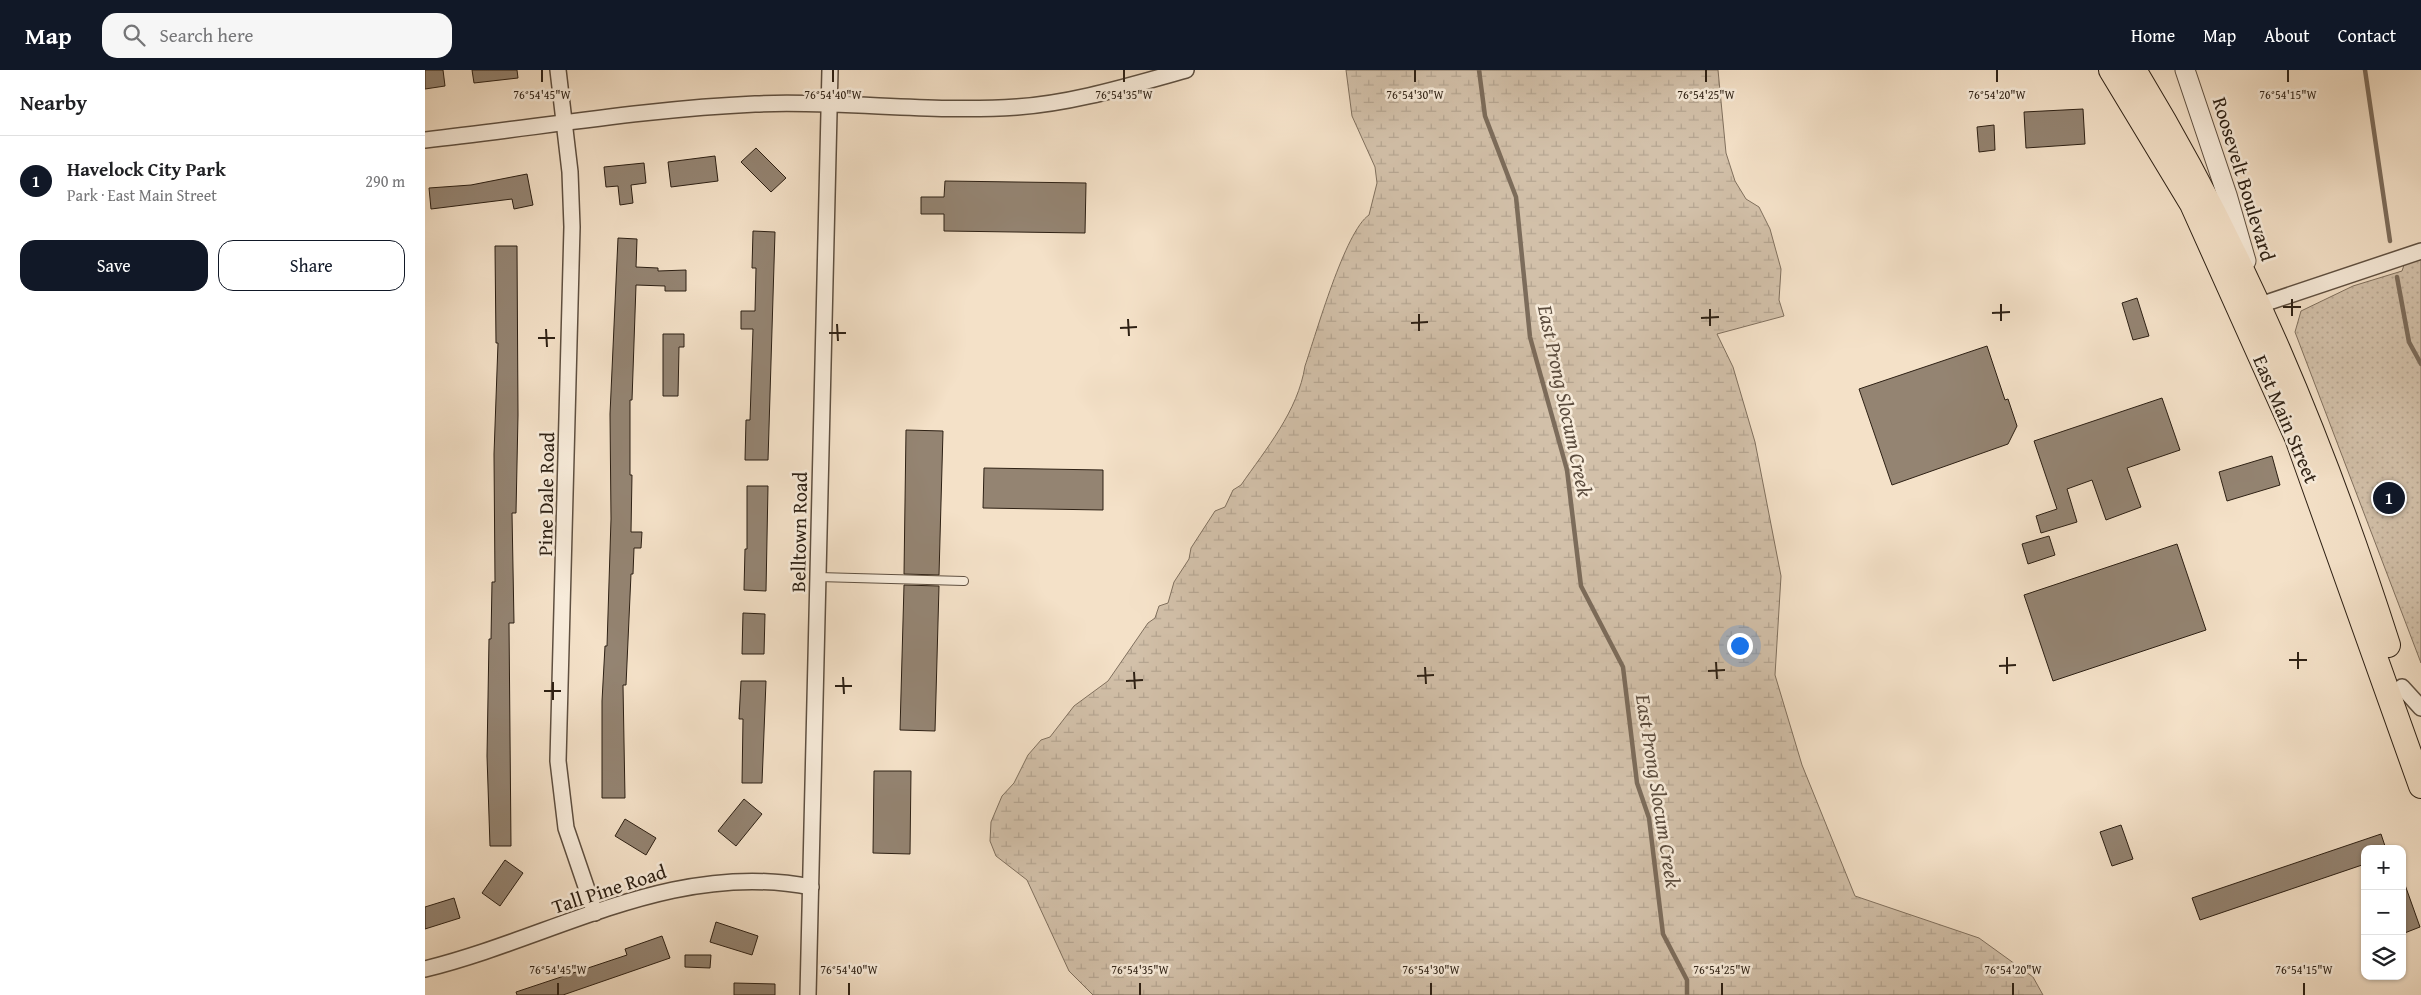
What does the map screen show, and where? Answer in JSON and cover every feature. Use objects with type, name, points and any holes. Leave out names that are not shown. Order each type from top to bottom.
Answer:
[{"type":"main road","name":"East Main Street","points":[[2111,70],[2252,306],[2293,381],[2337,496],[2421,746]]},
{"type":"main road","name":"East Main Street","points":[[2134,70],[2191,168],[2252,306],[2297,438],[2419,773]]},
{"type":"street","name":"Pine Dale Road","points":[[559,70],[570,172],[572,228],[558,761],[560,791],[566,828],[595,913]]},
{"type":"street","name":"Belltown Road","points":[[808,995],[830,70]]},
{"type":"street","points":[[425,140],[689,108],[755,104],[913,108],[1019,107],[1074,100],[1186,70]]},
{"type":"street","name":"Roosevelt Boulevard","points":[[2185,70],[2227,195],[2252,306]]},
{"type":"street","points":[[2252,306],[2421,251]]},
{"type":"street","points":[[2402,688],[2421,708]]},
{"type":"street","name":"Tall Pine Road","points":[[425,970],[468,958],[642,897],[695,885],[719,882],[795,884],[811,887]]},
{"type":"lane","points":[[818,577],[964,581]]},
{"type":"green space","points":[[1346,70],[1718,70],[1726,153],[1735,181],[1746,199],[1759,207],[1770,229],[1781,269],[1779,300],[1784,316],[1717,334],[1733,367],[1755,442],[1781,576],[1775,675],[1802,765],[1855,896],[1979,938],[2033,977],[2043,995],[1093,995],[1069,971],[1027,880],[996,856],[990,841],[991,822],[1002,796],[1014,783],[1028,755],[1041,740],[1050,737],[1074,706],[1108,681],[1148,623],[1155,618],[1159,606],[1168,603],[1174,582],[1189,559],[1191,548],[1215,511],[1225,507],[1233,490],[1241,485],[1261,458],[1280,429],[1296,399],[1332,284],[1350,241],[1369,215],[1377,183],[1375,167],[1352,116]]},
{"type":"green space","points":[[2421,259],[2421,663],[2295,332],[2301,311],[2353,286],[2402,271],[2404,265]]},
{"type":"building","points":[[425,70],[443,70],[445,86],[425,89]]},
{"type":"building","points":[[472,70],[517,70],[518,78],[474,83]]},
{"type":"building","points":[[2083,109],[2085,144],[2026,148],[2024,112]]},
{"type":"building","points":[[1994,125],[1995,150],[1979,152],[1977,127]]},
{"type":"building","points":[[756,148],[786,178],[771,192],[741,162]]},
{"type":"building","points":[[715,156],[718,181],[671,187],[668,162]]},
{"type":"building","points":[[644,163],[646,183],[631,185],[633,203],[620,205],[618,186],[606,187],[604,167]]},
{"type":"building","points":[[527,174],[533,205],[514,209],[512,199],[431,209],[429,188],[471,185]]},
{"type":"building","points":[[945,181],[1086,183],[1085,233],[944,231],[944,214],[921,214],[921,197],[944,197]]},
{"type":"building","points":[[753,231],[775,232],[768,460],[745,460],[746,420],[750,420],[753,329],[741,329],[741,311],[755,311],[756,268],[752,268]]},
{"type":"building","points":[[618,238],[637,239],[636,267],[658,268],[658,271],[686,270],[686,291],[665,291],[665,286],[636,285],[632,400],[630,400],[631,532],[642,532],[641,548],[634,548],[626,685],[623,685],[625,798],[602,798],[602,701],[605,646],[607,646],[611,519],[610,414]]},
{"type":"building","points":[[495,246],[517,246],[518,415],[516,513],[512,513],[514,623],[509,623],[511,846],[490,846],[487,756],[489,639],[491,639],[492,582],[495,582],[494,454],[498,343],[496,343]]},
{"type":"building","points":[[2137,298],[2149,336],[2133,340],[2122,303]]},
{"type":"building","points":[[663,334],[684,334],[684,347],[679,347],[678,396],[663,396]]},
{"type":"building","points":[[1987,346],[2005,400],[2008,399],[2017,426],[2008,444],[1892,485],[1859,389]]},
{"type":"building","points":[[2162,398],[2180,450],[2127,468],[2141,507],[2106,520],[2092,480],[2067,489],[2077,522],[2041,533],[2036,516],[2057,509],[2034,441]]},
{"type":"building","points":[[906,430],[943,431],[939,575],[904,574]]},
{"type":"building","points":[[2272,456],[2280,485],[2227,501],[2219,472]]},
{"type":"building","points":[[984,468],[1103,470],[1103,510],[983,508]]},
{"type":"building","points":[[747,486],[768,486],[766,591],[744,590],[745,549],[747,549]]},
{"type":"building","points":[[2049,536],[2055,555],[2028,564],[2022,544]]},
{"type":"building","points":[[2177,544],[2206,630],[2053,681],[2024,595]]},
{"type":"building","points":[[904,585],[939,586],[935,731],[900,730]]},
{"type":"building","points":[[743,613],[765,614],[764,654],[742,654]]},
{"type":"building","points":[[741,681],[766,681],[762,783],[742,783],[743,719],[739,719]]},
{"type":"building","points":[[874,771],[911,771],[910,854],[873,853]]},
{"type":"building","points":[[744,799],[762,814],[736,846],[718,831]]},
{"type":"building","points":[[625,819],[656,838],[646,855],[615,836]]},
{"type":"building","points":[[2121,825],[2133,859],[2112,866],[2100,832]]},
{"type":"building","points":[[2381,834],[2385,845],[2361,845],[2361,865],[2200,920],[2192,898]]},
{"type":"building","points":[[505,860],[523,873],[500,906],[482,893]]},
{"type":"building","points":[[2406,888],[2420,927],[2406,932]]},
{"type":"building","points":[[454,898],[460,918],[425,929],[425,907]]},
{"type":"building","points":[[716,922],[758,936],[752,955],[710,942]]},
{"type":"building","points":[[662,936],[670,958],[563,995],[517,995],[516,992],[627,955],[625,949]]},
{"type":"building","points":[[685,955],[711,955],[710,968],[685,967]]},
{"type":"building","points":[[734,983],[775,984],[775,995],[734,995]]},
{"type":"waterway","name":"East Prong Slocum Creek","points":[[1479,70],[1485,116],[1516,197],[1530,337],[1567,470],[1581,586],[1623,667],[1637,783],[1649,818],[1663,934],[1687,980],[1687,995]]},
{"type":"waterway","points":[[2365,70],[2390,241]]},
{"type":"waterway","points":[[2397,277],[2409,342],[2421,364]]},
{"type":"place","name":"Havelock City Park","points":[[2389,498]]}]
